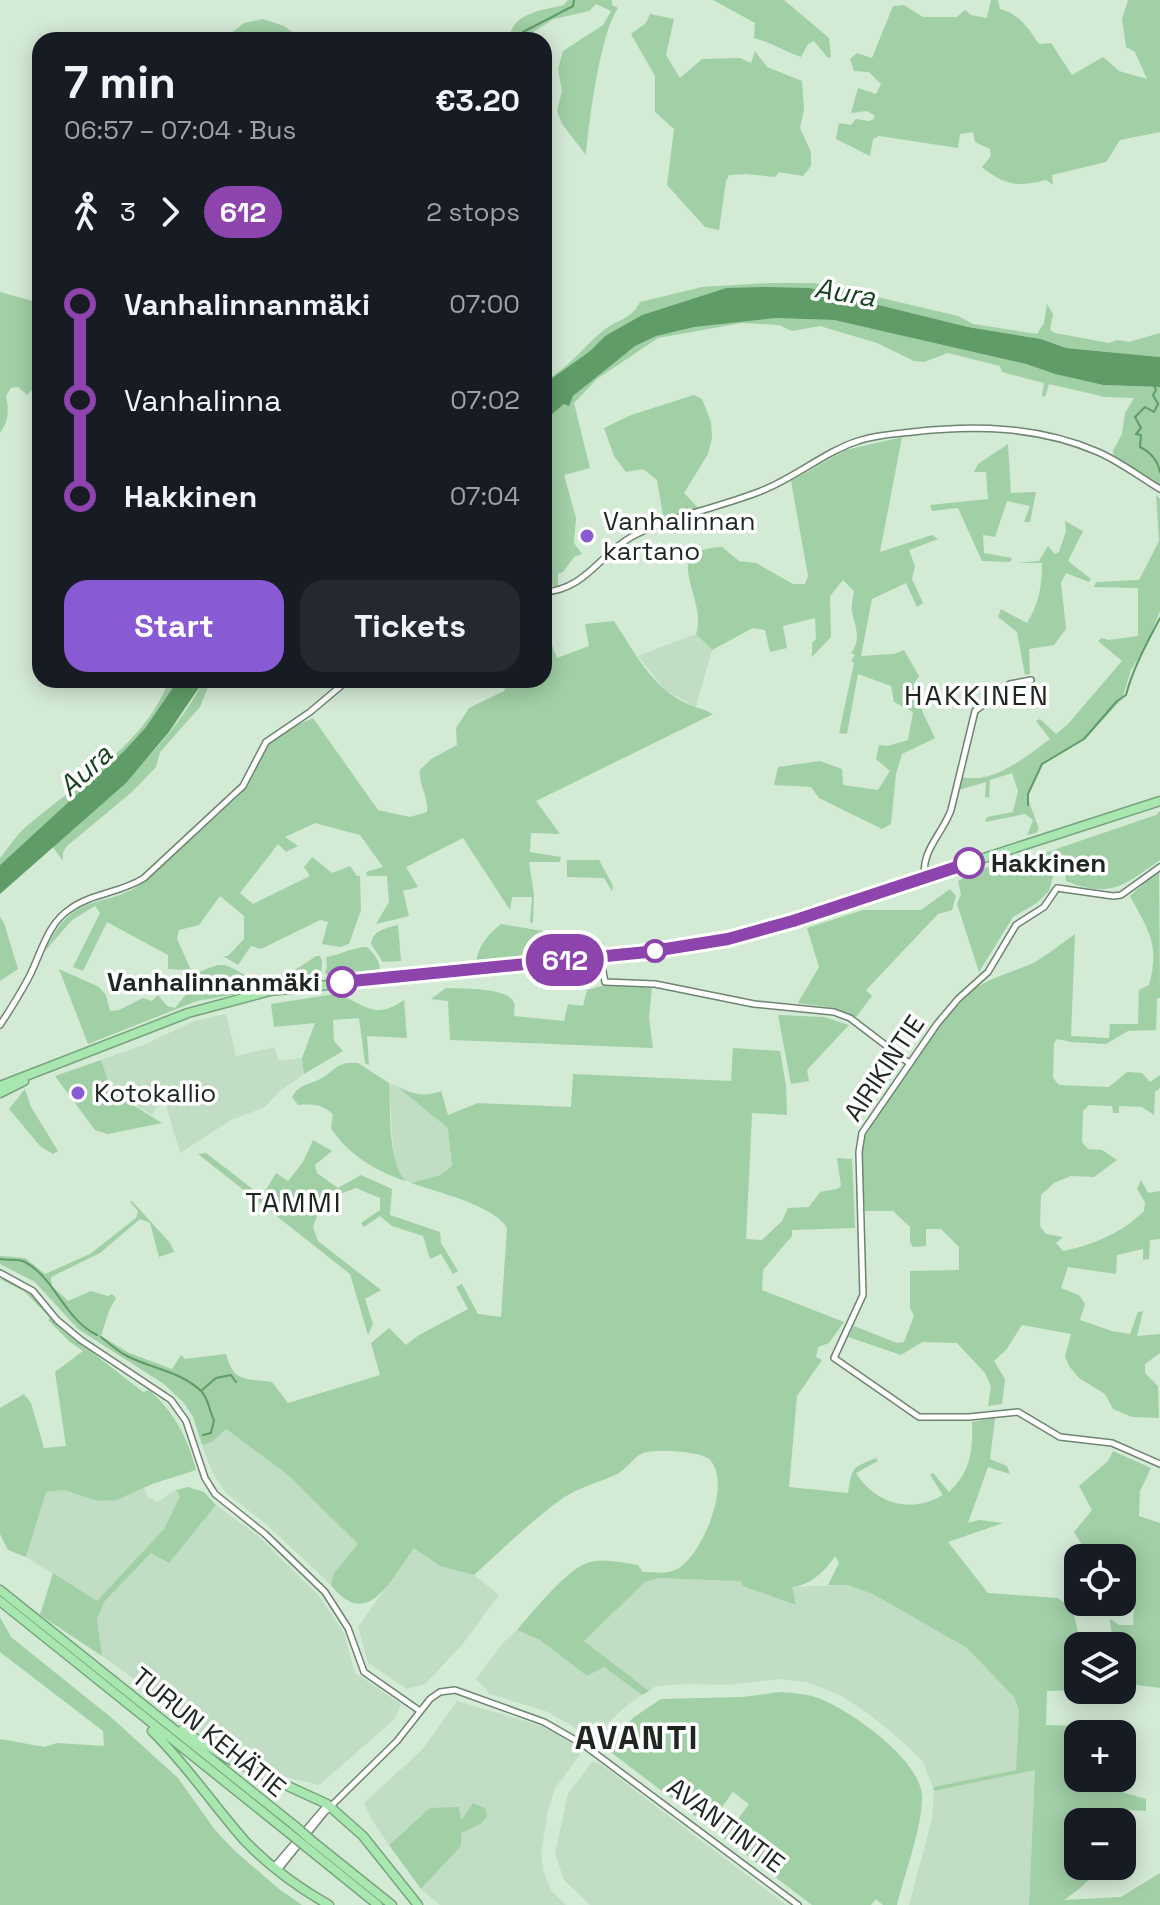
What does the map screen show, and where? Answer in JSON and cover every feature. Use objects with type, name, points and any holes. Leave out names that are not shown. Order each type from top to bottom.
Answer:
[{"type":"highway","points":[[0,1086],[196,1010],[270,991],[678,948],[743,936],[1160,801]]},
{"type":"highway","points":[[0,1093],[62,1062]]},
{"type":"highway","name":"TURUN KEHÄTIE","points":[[0,1590],[149,1709],[378,1905]]},
{"type":"highway","name":"TURUN KEHÄTIE","points":[[0,1601],[108,1689],[292,1830]]},
{"type":"highway","points":[[108,1689],[167,1745],[244,1839],[276,1869],[329,1905]]},
{"type":"highway","points":[[149,1709],[229,1759],[329,1806],[363,1836],[418,1905]]},
{"type":"highway","name":"TURUN KEHÄTIE","points":[[308,1843],[392,1905]]},
{"type":"street","points":[[552,589],[582,580],[611,552],[635,535],[757,493],[859,440],[889,435],[970,427],[1024,432],[1095,450],[1160,489]]},
{"type":"street","points":[[925,878],[925,858],[951,810],[975,711],[1010,684],[1031,680]]},
{"type":"street","points":[[0,1025],[60,916],[80,903],[144,878],[243,786],[266,742],[338,688]]},
{"type":"street","name":"AIRIKINTIE","points":[[1160,867],[1121,895],[1057,888],[1044,907],[1016,925],[988,972],[958,999],[937,1024],[865,1128],[860,1142],[863,1295],[834,1358],[914,1415],[944,1418],[1018,1412],[1060,1437],[1112,1443],[1160,1464]]},
{"type":"street","points":[[600,956],[605,982],[655,984],[754,1004],[824,1011],[850,1018],[909,1063]]},
{"type":"street","points":[[0,1273],[28,1287],[57,1320],[81,1340],[171,1400],[186,1421],[204,1476],[215,1494],[265,1534],[325,1592],[348,1628],[364,1672],[420,1711],[397,1741],[329,1806],[276,1869]]},
{"type":"street","name":"AVANTINTIE","points":[[420,1711],[434,1696],[455,1690],[544,1722],[625,1774],[798,1905]]},
{"type":"shaded area","points":[[568,0],[612,0],[612,5],[618,8],[601,57],[586,155],[562,124],[557,111],[562,91],[558,69],[563,51],[603,25],[611,11],[596,4],[589,11],[554,19],[533,32],[512,32],[522,18],[564,5]]},
{"type":"shaded area","points":[[713,0],[784,0],[829,38],[831,57],[828,58],[814,41],[808,44],[801,57],[754,38],[755,23]]},
{"type":"shaded area","points":[[991,0],[998,0],[1000,9],[1018,18],[1039,44],[1051,43],[1072,75],[1103,57],[1119,71],[1147,79],[1135,52],[1126,47],[1122,19],[1128,0],[1160,0],[1160,132],[1120,140],[1106,162],[1052,175],[1053,185],[1046,180],[1012,183],[990,173],[982,167],[991,156],[990,149],[975,142],[973,132],[960,134],[958,148],[879,136],[873,139],[870,156],[836,139],[839,123],[851,125],[856,119],[874,119],[874,115],[867,111],[851,113],[858,88],[876,94],[881,84],[869,72],[854,71],[850,59],[857,53],[872,58],[893,6],[904,5],[923,17],[957,17],[965,10],[971,15],[987,18]]},
{"type":"shaded area","points":[[650,14],[674,19],[666,55],[680,78],[702,59],[740,58],[751,63],[755,51],[767,67],[802,81],[804,109],[800,128],[811,152],[811,166],[803,176],[779,172],[775,177],[729,175],[719,230],[705,227],[667,185],[674,129],[655,112],[655,76],[631,34],[646,23]]},
{"type":"shaded area","points":[[263,19],[292,32],[232,32],[244,23]]},
{"type":"shaded area","points":[[813,283],[847,289],[850,284],[856,292],[958,316],[973,324],[1037,334],[1044,323],[1047,304],[1053,314],[1050,330],[1055,333],[1109,343],[1117,340],[1129,342],[1160,333],[1160,357],[1066,348],[1041,339],[968,327],[810,288],[726,288],[642,315],[605,336],[552,378],[604,330],[633,312],[640,302],[702,287]]},
{"type":"shaded area","points":[[726,288],[810,288],[968,327],[1041,339],[1066,348],[1160,357],[1160,387],[1103,385],[834,320],[775,318],[694,327],[656,336],[635,346],[573,396],[569,406],[564,404],[552,414],[552,378],[605,336],[642,315]]},
{"type":"shaded area","points":[[0,292],[32,301],[32,390],[27,395],[18,387],[11,388],[6,396],[7,420],[0,433]]},
{"type":"shaded area","points":[[740,320],[834,320],[1103,385],[1160,387],[1160,486],[1114,457],[1113,451],[1122,434],[1125,413],[1134,398],[1105,397],[1049,384],[1045,397],[1042,396],[1044,383],[1002,372],[1000,366],[948,353],[924,362],[914,361],[877,343],[820,326],[792,331],[779,325],[742,323],[658,338],[597,379],[574,403],[590,468],[564,475],[576,518],[574,543],[582,554],[574,557],[558,574],[558,586],[552,586],[552,414],[636,345],[686,327]]},
{"type":"shaded area","points":[[694,395],[702,399],[711,422],[712,438],[708,454],[684,493],[699,509],[664,521],[657,480],[643,469],[626,472],[614,456],[604,428],[631,415]]},
{"type":"shaded area","points":[[902,437],[880,552],[932,535],[938,539],[909,550],[915,566],[912,579],[923,603],[917,607],[906,583],[872,599],[861,656],[894,654],[904,650],[919,676],[913,685],[935,738],[902,754],[896,774],[891,824],[882,829],[819,798],[811,787],[774,785],[778,767],[820,761],[842,769],[843,785],[878,790],[890,771],[876,759],[879,745],[888,746],[908,740],[913,712],[894,702],[891,686],[858,674],[847,734],[839,733],[854,663],[851,661],[855,655],[851,653],[857,638],[852,610],[854,591],[843,580],[830,596],[831,637],[812,657],[812,643],[816,639],[815,618],[783,626],[787,648],[770,652],[765,630],[753,628],[712,650],[696,634],[698,620],[688,566],[692,557],[702,550],[722,547],[739,561],[756,563],[793,584],[805,584],[808,576],[791,481],[846,450]]},
{"type":"shaded area","points":[[1008,444],[1011,493],[1036,492],[1030,522],[1024,522],[1030,506],[1007,501],[995,537],[983,535],[984,553],[1012,558],[1010,562],[982,561],[958,508],[932,511],[930,505],[988,499],[986,472],[974,472],[978,464]]},
{"type":"shaded area","points":[[1156,495],[1160,499],[1160,611],[1147,644],[1131,670],[1122,699],[1085,739],[1043,763],[1027,796],[1039,829],[1036,833],[1027,835],[1033,820],[1025,814],[985,822],[987,817],[1013,812],[1018,791],[1012,773],[990,780],[989,798],[985,797],[986,782],[959,790],[962,777],[986,777],[997,773],[1050,739],[1036,721],[1040,719],[1056,734],[1122,661],[1098,641],[1101,638],[1109,640],[1138,636],[1138,588],[1094,587],[1096,582],[1139,580],[1159,541]]},
{"type":"shaded area","points":[[1065,521],[1083,531],[1068,561],[1091,579],[1089,582],[1066,573],[1061,583],[1066,629],[1054,645],[1029,649],[1030,674],[1025,675],[1017,632],[998,617],[1001,609],[1027,623],[1039,594],[1042,563],[1016,563],[1039,561],[1048,546],[1055,554],[1059,552],[1066,531]]},
{"type":"shaded area","points":[[614,621],[658,683],[682,701],[713,714],[536,801],[560,834],[531,833],[530,852],[561,857],[560,862],[529,862],[534,895],[533,923],[530,922],[532,897],[512,897],[510,910],[463,838],[406,867],[418,887],[403,891],[409,916],[376,924],[389,902],[387,876],[367,876],[366,872],[383,867],[360,835],[315,823],[285,837],[298,846],[286,852],[278,844],[240,893],[253,904],[310,876],[304,867],[312,857],[332,873],[350,866],[360,876],[361,910],[349,944],[340,947],[322,944],[328,922],[320,920],[261,949],[251,946],[238,965],[223,956],[228,956],[244,939],[244,916],[220,896],[199,925],[179,930],[177,939],[191,970],[168,969],[168,955],[107,922],[83,971],[73,967],[100,913],[95,906],[72,920],[45,951],[56,930],[80,908],[120,895],[149,878],[242,793],[269,744],[291,728],[313,718],[378,810],[410,817],[427,812],[420,770],[431,759],[457,745],[456,728],[469,708],[505,688],[552,688],[552,645],[557,658],[589,646],[585,624]]},
{"type":"shaded area","points":[[696,634],[712,650],[696,707],[665,690],[638,656]]},
{"type":"shaded area","points":[[165,688],[173,688],[146,727],[124,751],[0,865],[0,858],[17,836],[108,761],[144,724]]},
{"type":"shaded area","points":[[173,688],[199,688],[169,732],[126,783],[0,894],[0,865],[146,727]]},
{"type":"shaded area","points":[[199,688],[208,688],[200,707],[160,752],[156,767],[133,791],[67,846],[63,861],[53,847],[136,770],[189,706]]},
{"type":"shaded area","points":[[1160,811],[1160,860],[1127,882],[1106,889],[1066,881],[1064,866],[1055,869],[1049,891],[1037,903],[1013,917],[979,972],[957,904],[961,894],[958,881],[984,868],[1021,861],[1156,815]]},
{"type":"shaded area","points":[[567,860],[599,860],[613,886],[612,891],[604,878],[567,877]]},
{"type":"shaded area","points":[[1159,870],[1160,998],[1157,998],[1156,1030],[1128,1031],[1106,1044],[1057,1039],[1054,1043],[1053,1078],[1059,1085],[1109,1087],[1127,1072],[1142,1073],[1150,1082],[1160,1075],[1160,1088],[1155,1092],[1154,1115],[1142,1107],[1119,1106],[1119,1113],[1113,1113],[1112,1106],[1089,1105],[1083,1111],[1082,1142],[1088,1149],[1102,1150],[1117,1160],[1094,1177],[1071,1176],[1054,1183],[1041,1195],[1040,1226],[1046,1234],[1063,1237],[1056,1243],[1063,1251],[1085,1245],[1117,1232],[1144,1211],[1145,1202],[1137,1189],[1141,1180],[1148,1193],[1160,1191],[1160,1239],[1150,1240],[1149,1259],[1143,1260],[1143,1249],[1117,1255],[1116,1274],[1068,1267],[1061,1288],[1079,1295],[1085,1304],[1080,1320],[1112,1331],[1130,1334],[1138,1312],[1143,1311],[1137,1336],[1160,1334],[1160,1353],[1145,1364],[1145,1373],[1158,1386],[1159,1418],[1132,1417],[1113,1409],[1105,1394],[1079,1378],[1065,1356],[1071,1334],[1022,1325],[1006,1350],[994,1361],[1005,1379],[1002,1404],[988,1406],[991,1386],[985,1373],[957,1343],[922,1342],[901,1355],[848,1337],[854,1326],[897,1343],[904,1342],[914,1316],[910,1308],[910,1271],[959,1270],[959,1247],[941,1229],[926,1229],[926,1246],[913,1247],[910,1227],[893,1211],[865,1211],[863,1143],[895,1085],[967,996],[986,982],[1035,962],[1075,934],[1071,1036],[1109,1038],[1110,1024],[1138,1024],[1139,990],[1149,985],[1153,948],[1130,896]]},
{"type":"shaded area","points":[[950,889],[956,896],[952,910],[938,914],[866,990],[872,996],[856,1017],[828,1007],[798,1003],[819,967],[807,928],[863,910],[921,910]]},
{"type":"shaded area","points":[[0,917],[18,969],[0,981]]},
{"type":"shaded area","points":[[501,924],[599,940],[604,943],[604,948],[562,956],[444,966],[476,962],[485,940]]},
{"type":"shaded area","points":[[398,925],[401,961],[383,962],[371,944],[372,939],[381,930]]},
{"type":"shaded area","points":[[363,947],[374,955],[380,971],[331,976],[325,973],[326,957]]},
{"type":"shaded area","points":[[320,956],[322,961],[321,980],[197,1001],[88,1044],[59,969],[99,987],[106,995],[110,1011],[143,998],[152,1001],[158,995],[167,1006],[175,1008],[187,993],[192,975],[211,967],[225,965],[245,975],[264,979],[292,971]]},
{"type":"shaded area","points":[[605,985],[652,988],[649,1018],[653,1048],[450,1040],[448,1001],[431,999],[446,988],[494,991],[514,1003],[514,1016],[564,1021],[568,1004],[583,1006],[587,990]]},
{"type":"shaded area","points":[[335,994],[376,1010],[404,1000],[407,1038],[367,1036],[369,1065],[365,1063],[359,1018],[333,1020],[334,1041],[343,1051],[304,1074],[302,1058],[315,1023],[274,1027],[271,1004]]},
{"type":"shaded area","points":[[226,1014],[236,1056],[275,1047],[278,1061],[302,1058],[304,1074],[280,1091],[265,1107],[231,1120],[180,1153],[163,1095],[152,1115],[112,1092],[101,1060],[146,1044],[194,1021]]},
{"type":"shaded area","points":[[778,1015],[824,1017],[849,1025],[807,1070],[809,1081],[791,1084]]},
{"type":"shaded area","points":[[733,1048],[780,1051],[787,1115],[752,1113],[746,1239],[762,1240],[782,1221],[788,1208],[809,1207],[820,1192],[841,1186],[837,1158],[852,1159],[855,1228],[792,1230],[792,1236],[763,1270],[762,1290],[844,1322],[829,1343],[818,1347],[816,1357],[822,1360],[797,1396],[789,1487],[848,1493],[854,1470],[876,1458],[878,1461],[856,1473],[873,1492],[884,1499],[907,1505],[931,1501],[943,1495],[930,1475],[933,1473],[949,1492],[962,1477],[969,1460],[972,1422],[995,1418],[990,1459],[1007,1466],[1010,1474],[988,1467],[968,1523],[979,1520],[1003,1523],[948,1542],[988,1593],[1058,1598],[1064,1603],[1064,1616],[1074,1616],[1078,1632],[1064,1632],[1064,1690],[1047,1691],[1046,1725],[1064,1725],[1064,1792],[1122,1792],[1146,1799],[1146,1811],[1136,1811],[1136,1808],[1064,1808],[1064,1880],[1089,1880],[1064,1900],[1121,1897],[1160,1873],[1160,1905],[1029,1905],[1035,1770],[934,1791],[933,1787],[1016,1770],[1019,1711],[1014,1697],[967,1648],[873,1594],[847,1585],[828,1585],[839,1563],[835,1556],[817,1576],[792,1587],[796,1605],[743,1586],[740,1581],[659,1578],[645,1582],[584,1641],[649,1691],[642,1695],[604,1667],[587,1676],[540,1640],[517,1630],[560,1583],[587,1563],[619,1562],[638,1565],[643,1572],[661,1573],[675,1570],[688,1560],[705,1533],[716,1499],[716,1469],[704,1456],[657,1451],[643,1453],[619,1473],[563,1498],[474,1575],[440,1566],[414,1548],[378,1595],[368,1602],[356,1604],[344,1598],[331,1585],[334,1573],[358,1544],[288,1475],[226,1429],[212,1442],[202,1445],[193,1417],[184,1403],[164,1384],[78,1329],[35,1282],[0,1264],[0,1256],[25,1258],[45,1274],[90,1254],[136,1218],[138,1211],[132,1201],[170,1243],[174,1252],[159,1257],[150,1223],[140,1219],[100,1253],[51,1277],[52,1286],[68,1301],[91,1291],[108,1296],[112,1294],[116,1298],[101,1336],[129,1353],[172,1369],[181,1355],[185,1359],[226,1354],[237,1375],[272,1382],[288,1403],[380,1375],[371,1343],[389,1328],[406,1345],[468,1309],[456,1287],[462,1284],[478,1314],[501,1317],[507,1228],[478,1206],[411,1183],[441,1175],[452,1166],[448,1128],[399,1088],[420,1094],[441,1091],[448,1115],[478,1103],[571,1107],[573,1074],[731,1081]]},
{"type":"shaded area","points":[[101,1060],[112,1092],[162,1123],[108,1134],[95,1130],[55,1076]]},
{"type":"shaded area","points":[[347,1063],[358,1063],[389,1083],[393,1149],[400,1173],[406,1181],[384,1173],[345,1146],[331,1128],[333,1115],[329,1111],[317,1106],[298,1105],[292,1097],[303,1086]]},
{"type":"shaded area","points":[[389,1083],[419,1095],[441,1091],[447,1115],[454,1196],[395,1177]]},
{"type":"shaded area","points":[[25,1089],[31,1107],[58,1151],[53,1154],[41,1147],[9,1109]]},
{"type":"shaded area","name":"Kotokallio","points":[[313,1140],[332,1151],[315,1165],[317,1173],[338,1188],[361,1175],[392,1189],[390,1215],[440,1232],[441,1243],[458,1271],[453,1274],[441,1254],[430,1259],[423,1236],[392,1226],[380,1216],[364,1227],[361,1223],[380,1210],[380,1198],[356,1188],[323,1200],[313,1227],[318,1241],[381,1290],[365,1299],[373,1324],[368,1335],[350,1274],[198,1154],[206,1153],[262,1196],[276,1173],[288,1181],[303,1162]]},
{"type":"shaded area","points":[[0,1279],[10,1280],[29,1291],[70,1335],[143,1392],[149,1390],[158,1398],[179,1426],[196,1470],[152,1484],[117,1500],[97,1501],[64,1490],[46,1492],[26,1557],[8,1550],[0,1534],[0,1408],[24,1394],[31,1403],[44,1448],[66,1446],[55,1372],[83,1351],[48,1320],[50,1318],[25,1292]]},
{"type":"shaded area","points":[[226,1429],[288,1475],[358,1544],[335,1573],[331,1585],[266,1524],[226,1493],[213,1474],[202,1445],[212,1442]]},
{"type":"shaded area","points":[[1113,1451],[1151,1468],[1140,1491],[1139,1516],[1160,1523],[1160,1688],[1136,1685],[1136,1632],[1111,1632],[1110,1619],[1119,1625],[1133,1625],[1136,1616],[1136,1544],[1081,1544],[1074,1532],[1092,1510],[1079,1486],[1108,1461]]},
{"type":"shaded area","points":[[188,1487],[204,1492],[216,1505],[169,1563],[151,1553],[104,1602],[97,1619],[102,1656],[40,1615],[53,1573],[97,1601],[164,1529],[180,1496],[176,1490]]},
{"type":"shaded area","points":[[144,1488],[148,1497],[157,1502],[176,1490],[180,1496],[164,1529],[97,1602],[26,1557],[46,1492],[64,1490],[97,1501],[117,1500]]},
{"type":"shaded area","points":[[216,1505],[257,1535],[319,1596],[344,1633],[355,1673],[401,1704],[395,1719],[319,1785],[265,1772],[178,1719],[144,1686],[102,1656],[97,1619],[104,1602],[151,1553],[169,1563]]},
{"type":"shaded area","points":[[414,1548],[440,1566],[474,1575],[499,1595],[462,1645],[425,1684],[407,1689],[368,1663],[358,1627]]},
{"type":"shaded area","points":[[659,1578],[732,1580],[792,1587],[847,1585],[873,1594],[967,1648],[1014,1697],[1019,1711],[1016,1770],[933,1787],[923,1762],[910,1748],[840,1695],[806,1682],[780,1679],[728,1685],[688,1684],[656,1686],[649,1691],[584,1641],[645,1582]]},
{"type":"shaded area","points":[[0,1617],[11,1637],[113,1719],[178,1778],[215,1830],[236,1852],[302,1905],[0,1905],[0,1739],[44,1747],[57,1743],[104,1746],[103,1731],[0,1652]]},
{"type":"shaded area","points":[[517,1630],[540,1640],[587,1676],[604,1667],[642,1695],[595,1736],[589,1736],[548,1712],[490,1694],[476,1679]]},
{"type":"shaded area","points":[[781,1692],[818,1698],[852,1716],[898,1753],[918,1782],[922,1796],[920,1821],[897,1905],[883,1905],[876,1899],[871,1905],[812,1905],[724,1838],[749,1804],[733,1792],[708,1826],[608,1750],[607,1744],[634,1717],[661,1699],[742,1697]]},
{"type":"shaded area","points":[[457,1701],[542,1726],[579,1748],[580,1755],[555,1788],[541,1853],[543,1871],[552,1892],[566,1905],[440,1905],[421,1889],[461,1846],[430,1808],[389,1845],[372,1820],[364,1803],[422,1750]]},
{"type":"shaded area","points":[[592,1762],[599,1763],[786,1905],[590,1905],[564,1880],[555,1853],[568,1794]]},
{"type":"shaded area","points":[[1035,1770],[1029,1905],[909,1905],[932,1819],[934,1791]]},
{"type":"shaded area","points":[[473,1803],[486,1809],[487,1817],[461,1833],[461,1846],[421,1889],[389,1845],[430,1808],[459,1807],[461,1821]]},
{"type":"waterway","points":[[523,32],[573,6],[574,0]]},
{"type":"waterway","points":[[1154,385],[1156,390],[1153,395],[1158,404],[1154,412],[1145,407],[1135,417],[1141,428],[1136,434],[1141,435],[1140,447],[1153,457],[1160,472]]},
{"type":"waterway","points":[[1028,805],[1028,794],[1042,764],[1084,739],[1126,695],[1136,665],[1160,618]]},
{"type":"waterway","points":[[0,1259],[22,1261],[35,1269],[76,1319],[97,1335]]},
{"type":"waterway","points":[[101,1337],[124,1354],[176,1375],[202,1392],[214,1420],[211,1433],[203,1435]]},
{"type":"waterway","points":[[202,1390],[216,1378],[231,1375],[236,1382]]},
{"type":"bus line","name":"612","points":[[342,982],[647,952],[728,939],[969,863]]},
{"type":"place","name":"Vanhalinnan kartano","points":[[587,536]]},
{"type":"place","name":"Hakkinen","points":[[969,863]]},
{"type":"place","name":"Vanhalinnanmäki","points":[[342,982]]},
{"type":"place","name":"Kotokallio","points":[[78,1093]]},
{"type":"district","name":"HAKKINEN","points":[[977,695]]},
{"type":"district","name":"TAMMI","points":[[294,1202]]},
{"type":"district","name":"AVANTI","points":[[637,1737]]},
{"type":"water label","name":"Aura","points":[[845,292]]},
{"type":"water label","name":"Aura","points":[[85,770]]}]
